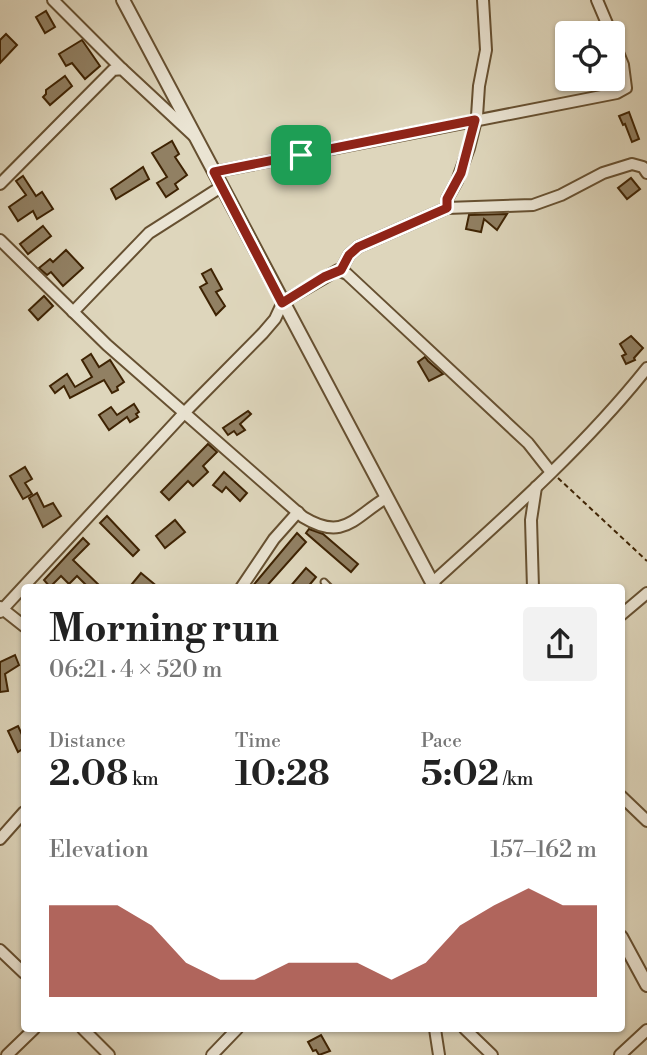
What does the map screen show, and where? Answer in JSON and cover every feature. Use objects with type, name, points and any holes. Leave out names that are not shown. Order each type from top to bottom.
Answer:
[{"type":"street","points":[[53,0],[194,136]]},
{"type":"street","points":[[123,0],[433,584]]},
{"type":"street","points":[[447,208],[447,199],[461,173],[475,120],[486,50],[483,0]]},
{"type":"street","points":[[597,0],[606,21]]},
{"type":"street","points":[[0,184],[113,70],[122,69]]},
{"type":"street","points":[[214,172],[621,91]]},
{"type":"street","points":[[24,584],[263,333],[275,319],[282,303],[324,277],[341,270],[349,255],[358,247],[447,208],[533,205],[561,195],[603,173],[632,164],[643,167],[647,173]]},
{"type":"street","points":[[73,312],[149,233],[221,187]]},
{"type":"street","points":[[0,240],[73,312],[298,512],[318,524],[338,528],[355,522],[387,498]]},
{"type":"street","points":[[341,270],[528,443],[551,471]]},
{"type":"street","points":[[436,584],[621,401],[647,369]]},
{"type":"street","points":[[533,584],[531,520],[536,487]]},
{"type":"street","points":[[244,584],[274,539],[298,512]]},
{"type":"street","points":[[21,588],[1,609],[21,624]]},
{"type":"street","points":[[625,612],[647,593]]},
{"type":"street","points":[[625,800],[647,821]]},
{"type":"street","points":[[0,839],[21,815]]},
{"type":"street","points":[[625,944],[647,985]]},
{"type":"street","points":[[0,950],[21,970]]},
{"type":"street","points":[[620,1055],[647,1030]]},
{"type":"street","points":[[7,1055],[31,1032]]},
{"type":"street","points":[[86,1032],[109,1055]]},
{"type":"street","points":[[212,1055],[234,1032]]},
{"type":"street","points":[[467,1032],[492,1055]]},
{"type":"street","points":[[434,1033],[439,1055]]},
{"type":"path","points":[[551,471],[647,561]]},
{"type":"building","points":[[46,11],[55,27],[45,33],[36,17]]},
{"type":"building","points":[[6,34],[17,45],[0,63],[0,40]]},
{"type":"building","points":[[82,40],[100,66],[85,79],[72,63],[66,66],[59,54]]},
{"type":"building","points":[[65,76],[72,86],[50,105],[43,97],[46,90]]},
{"type":"building","points":[[629,112],[639,139],[632,142],[619,116]]},
{"type":"building","points":[[172,141],[179,154],[175,157],[187,175],[175,184],[178,189],[166,197],[157,183],[167,177],[152,153]]},
{"type":"building","points":[[143,167],[149,179],[116,199],[111,189]]},
{"type":"building","points":[[23,176],[36,196],[42,192],[53,209],[37,219],[33,211],[18,221],[9,207],[26,195],[16,181]]},
{"type":"building","points":[[631,178],[640,189],[627,199],[618,188]]},
{"type":"building","points":[[507,214],[497,230],[484,219],[481,232],[466,229],[469,215]]},
{"type":"building","points":[[43,226],[51,236],[28,254],[20,244]]},
{"type":"building","points":[[66,250],[83,268],[63,286],[51,272],[47,275],[39,268],[50,259],[53,262]]},
{"type":"building","points":[[211,269],[222,289],[216,292],[225,306],[216,315],[200,287],[207,283],[202,274]]},
{"type":"building","points":[[44,296],[53,306],[38,320],[29,310]]},
{"type":"building","points":[[631,336],[643,348],[635,360],[626,364],[622,356],[626,354],[620,344]]},
{"type":"building","points":[[91,354],[99,367],[110,360],[124,382],[117,387],[118,390],[112,393],[104,380],[70,398],[64,386],[55,393],[50,386],[67,374],[75,387],[92,377],[82,360]]},
{"type":"building","points":[[425,357],[443,374],[429,381],[418,362]]},
{"type":"building","points":[[134,404],[139,412],[136,414],[138,417],[130,422],[127,417],[109,430],[99,415],[111,407],[117,415]]},
{"type":"building","points":[[248,411],[251,414],[240,424],[245,430],[237,435],[234,431],[228,435],[223,428]]},
{"type":"building","points":[[208,444],[217,452],[203,466],[208,472],[193,486],[188,481],[169,500],[161,492]]},
{"type":"building","points":[[25,467],[32,479],[25,483],[32,494],[23,499],[10,476]]},
{"type":"building","points":[[224,472],[247,493],[240,501],[226,487],[222,492],[213,485]]},
{"type":"building","points":[[37,493],[44,507],[53,503],[61,516],[43,527],[29,498]]},
{"type":"building","points":[[107,516],[139,550],[133,556],[100,523]]},
{"type":"building","points":[[175,520],[185,532],[165,548],[156,536]]},
{"type":"building","points":[[309,529],[323,534],[358,564],[351,572],[306,533]]},
{"type":"building","points":[[297,533],[306,542],[269,584],[254,584]]},
{"type":"building","points":[[83,538],[89,544],[73,560],[98,584],[85,584],[77,576],[69,584],[61,576],[53,584],[47,584],[44,580]]},
{"type":"building","points":[[306,568],[316,577],[310,584],[292,584]]},
{"type":"building","points":[[141,573],[154,584],[132,584]]},
{"type":"building","points":[[15,655],[19,665],[5,674],[8,691],[0,692],[0,662]]},
{"type":"building","points":[[18,726],[21,732],[21,750],[18,752],[8,731]]},
{"type":"building","points":[[321,1035],[330,1051],[319,1055],[308,1042]]},
{"type":"route","points":[[475,120],[469,148],[461,173],[447,199],[447,208],[358,247],[349,255],[341,270],[324,277],[282,303],[214,172],[301,155],[475,120]]}]
